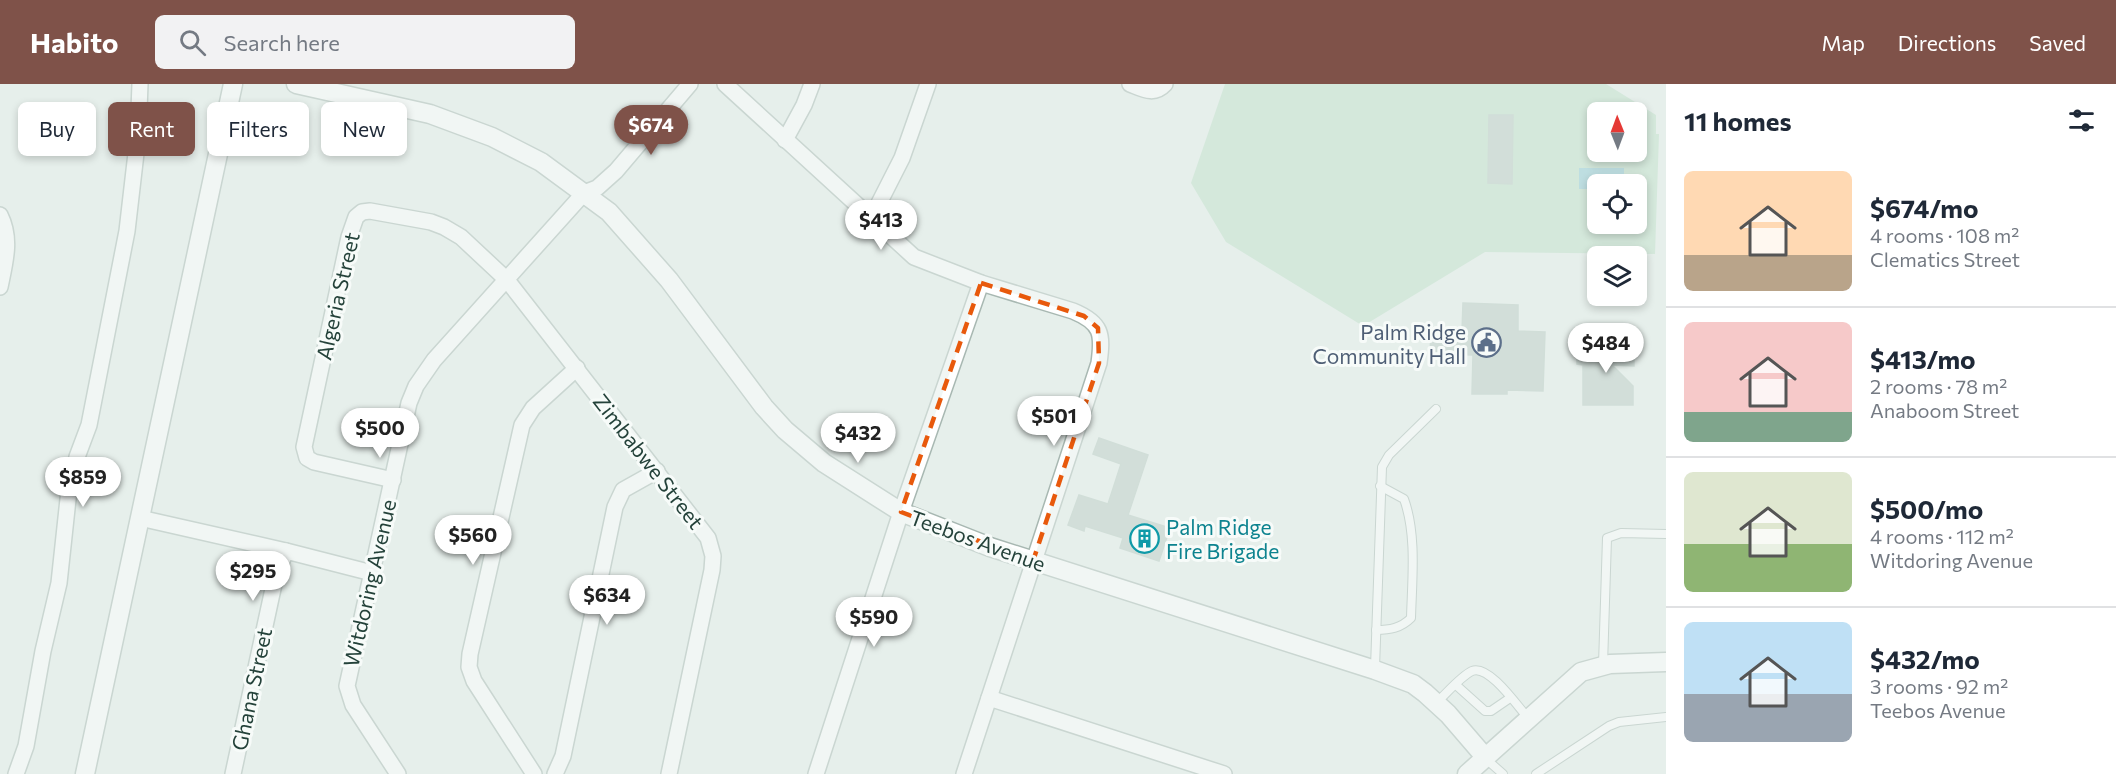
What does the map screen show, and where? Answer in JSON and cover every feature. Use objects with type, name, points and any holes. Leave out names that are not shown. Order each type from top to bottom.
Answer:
[{"type":"street","points":[[16,774],[26,746],[43,651],[59,583],[69,490],[77,457],[89,425],[127,231],[138,136],[140,84]]},
{"type":"street","points":[[84,769],[233,84]]},
{"type":"street","name":"Teebos Avenue","points":[[296,84],[430,114],[492,137],[541,162],[609,212],[669,280],[764,407],[784,430],[824,463],[901,513],[953,534],[1033,561],[1413,684],[1436,703],[1485,757]]},
{"type":"street","name":"Witdoring Avenue","points":[[398,774],[353,705],[347,686],[409,403],[416,386],[434,360],[584,193],[597,188],[615,171],[690,84]]},
{"type":"street","points":[[725,84],[914,257],[981,283],[1084,316],[1094,323],[1101,336],[1099,363],[964,774]]},
{"type":"street","points":[[785,140],[804,105],[812,84]]},
{"type":"street","points":[[870,219],[902,158],[928,84]]},
{"type":"street","points":[[1130,84],[1152,92],[1159,90],[1165,84]]},
{"type":"street","name":"Algeria Street","points":[[393,480],[314,462],[307,458],[304,452],[349,237],[356,217],[362,212],[381,212],[444,227],[461,237],[507,280]]},
{"type":"street","points":[[0,214],[7,235],[7,251],[0,286]]},
{"type":"street","name":"Zimbabwe Street","points":[[507,280],[578,368],[708,538],[713,556],[712,570],[669,774]]},
{"type":"street","points":[[816,774],[901,513],[981,283]]},
{"type":"street","points":[[534,774],[474,681],[469,667],[470,654],[522,425],[533,408],[578,368]]},
{"type":"street","points":[[555,774],[563,756],[615,507],[623,490],[657,471]]},
{"type":"street","points":[[140,518],[372,573]]},
{"type":"street","name":"Ghana Street","points":[[232,774],[276,575],[286,551]]},
{"type":"street","points":[[1467,774],[1581,672],[1603,665],[1666,662]]},
{"type":"street","points":[[989,698],[1224,774]]},
{"type":"lane","points":[[1375,670],[1380,474],[1384,460],[1436,409]]},
{"type":"lane","points":[[1376,630],[1389,630],[1406,623],[1411,618],[1411,535],[1407,506],[1404,499],[1380,486]]},
{"type":"lane","points":[[1603,665],[1607,538],[1621,532],[1666,534]]},
{"type":"lane","points":[[1436,703],[1470,672],[1481,670],[1490,675],[1528,719]]},
{"type":"lane","points":[[1456,685],[1485,711],[1491,711],[1510,698]]},
{"type":"lane","points":[[1536,774],[1609,726],[1619,722],[1666,717]]},
{"type":"lane","points":[[1485,757],[1503,774]]},
{"type":"highlighted area","points":[[981,283],[1084,316],[1098,328],[1099,363],[1033,561],[901,512]]},
{"type":"green space","points":[[1225,84],[1606,84],[1635,102],[1587,102],[1587,162],[1647,162],[1647,109],[1656,115],[1656,134],[1659,134],[1655,254],[1647,254],[1647,246],[1587,246],[1587,253],[1485,252],[1363,326],[1226,242],[1191,183]]},
{"type":"water","points":[[1579,168],[1624,168],[1624,174],[1587,174],[1587,189],[1579,189]]},
{"type":"building","points":[[1489,115],[1513,115],[1512,184],[1488,183]]},
{"type":"building","name":"Palm Ridge Community Hall","points":[[1463,303],[1518,305],[1518,331],[1545,332],[1543,391],[1507,390],[1507,394],[1472,394],[1473,355],[1430,354],[1431,331],[1462,332]]},
{"type":"building","points":[[1577,344],[1634,345],[1634,366],[1612,365],[1633,386],[1633,405],[1583,405],[1583,365],[1577,364]]},
{"type":"building","points":[[1099,438],[1148,455],[1128,515],[1170,528],[1159,561],[1120,548],[1123,538],[1085,526],[1084,531],[1068,525],[1079,495],[1108,504],[1121,464],[1093,454]]},
{"type":"place","name":"Palm Ridge Community Hall","points":[[1487,343]]},
{"type":"place","name":"Palm Ridge Fire Brigade","points":[[1145,538]]}]
